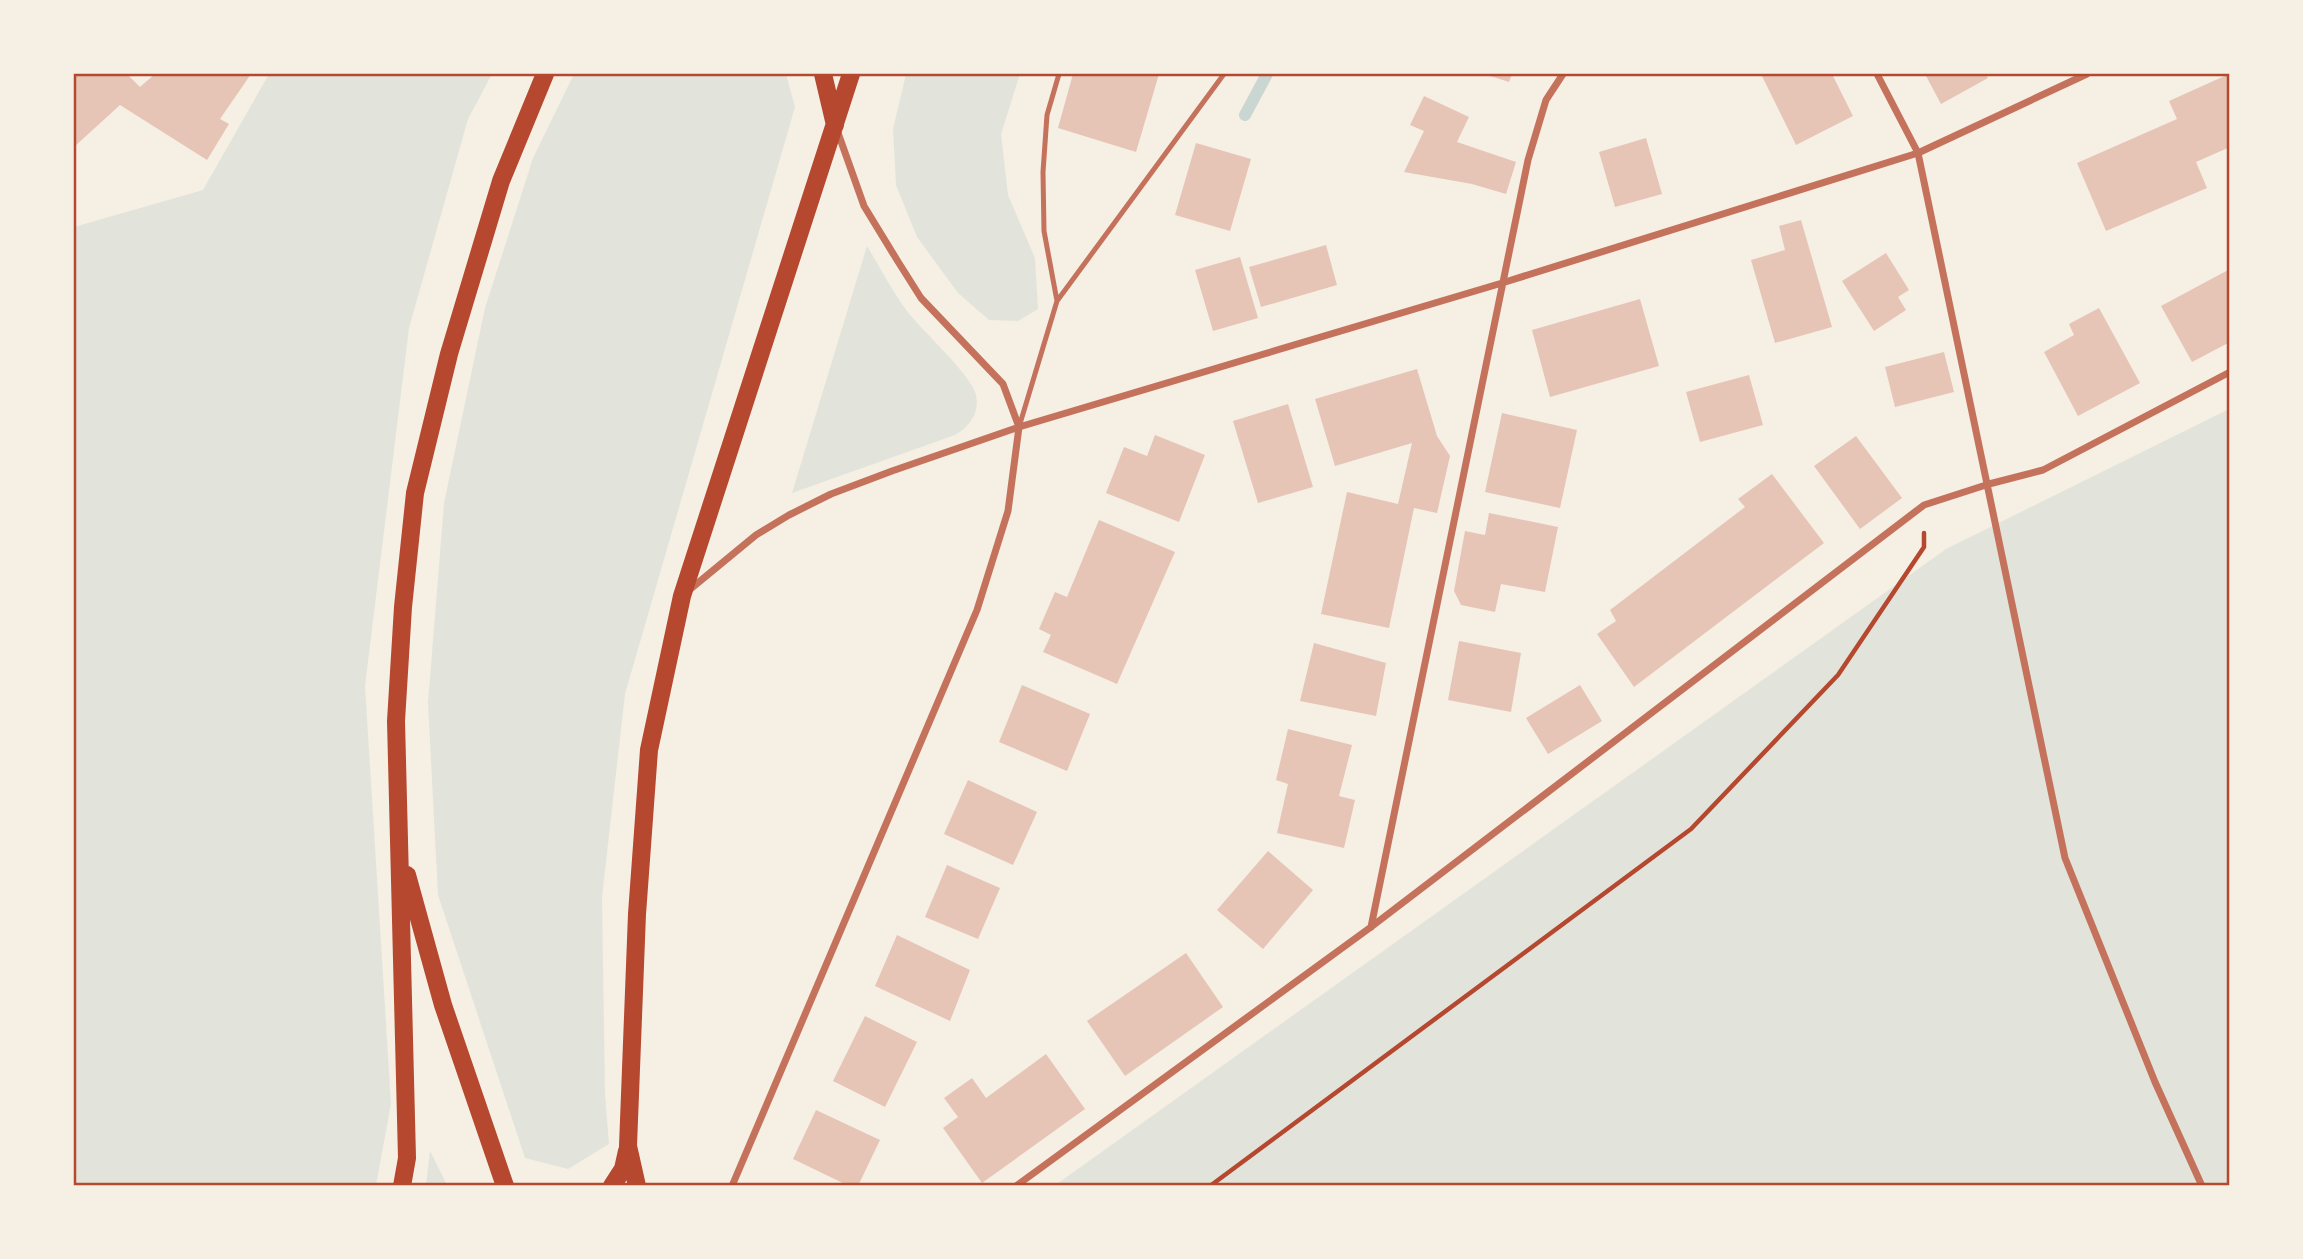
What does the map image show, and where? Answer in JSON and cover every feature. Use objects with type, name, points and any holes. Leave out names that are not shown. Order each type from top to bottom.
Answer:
[{"type":"main road","points":[[402,1185],[407,1158],[396,721],[403,607],[415,493],[449,354],[501,181],[545,74]]},
{"type":"main road","points":[[823,74],[835,125]]},
{"type":"main road","points":[[612,1185],[623,1169],[628,1146],[637,914],[649,750],[682,596],[851,74]]},
{"type":"main road","points":[[399,848],[443,1005],[496,1163],[507,1185]]},
{"type":"main road","points":[[628,1146],[637,1185]]},
{"type":"street","points":[[1371,928],[1528,160],[1546,100],[1563,74]]},
{"type":"street","points":[[1877,74],[1918,153],[2065,858],[2155,1082],[2202,1185]]},
{"type":"street","points":[[682,596],[756,535],[789,514],[831,494],[1019,427],[1502,283],[1918,153],[2087,74]]},
{"type":"street","points":[[732,1185],[977,610],[1008,511],[1019,427],[1003,383],[921,298],[864,206],[835,125]]},
{"type":"street","points":[[1016,1185],[1371,928],[1924,505],[2043,470],[2230,372]]},
{"type":"lane","points":[[1058,301],[1044,231],[1043,173],[1047,115],[1059,74]]},
{"type":"lane","points":[[1019,427],[1058,301],[1224,74]]},
{"type":"path","points":[[1210,1185],[1691,829],[1838,675],[1924,547],[1924,505]]},
{"type":"shaded area","points":[[269,74],[492,74],[468,119],[409,328],[365,686],[391,1104],[376,1185],[74,1185],[74,227],[203,190]]},
{"type":"shaded area","points":[[574,74],[786,74],[795,107],[625,694],[602,897],[605,1094],[609,1144],[568,1169],[525,1158],[438,895],[428,703],[444,503],[485,308],[533,158]]},
{"type":"shaded area","points":[[906,74],[1020,74],[1001,134],[1008,195],[1035,258],[1038,309],[1018,321],[989,320],[958,293],[917,237],[896,185],[893,129]]},
{"type":"shaded area","points":[[867,246],[907,311],[956,364],[972,386],[977,402],[975,413],[969,424],[955,435],[792,493]]},
{"type":"shaded area","points":[[2229,409],[2229,1185],[1054,1186],[1946,549]]},
{"type":"shaded area","points":[[430,1151],[447,1185],[426,1185]]},
{"type":"building","points":[[74,74],[127,74],[140,87],[155,74],[251,74],[220,119],[229,124],[207,160],[120,105],[74,147]]},
{"type":"building","points":[[1073,74],[1159,74],[1136,152],[1058,128]]},
{"type":"building","points":[[1484,74],[1512,74],[1509,82]]},
{"type":"building","points":[[1761,74],[1832,74],[1853,116],[1796,145]]},
{"type":"building","points":[[1925,74],[1985,74],[1988,78],[1941,104]]},
{"type":"building","points":[[2229,74],[2230,147],[2196,162],[2207,188],[2106,231],[2077,163],[2177,119],[2169,101]]},
{"type":"building","points":[[1424,96],[1469,117],[1457,142],[1516,162],[1506,194],[1472,184],[1404,172],[1424,131],[1410,125]]},
{"type":"building","points":[[1646,138],[1662,194],[1615,207],[1599,152]]},
{"type":"building","points":[[1196,143],[1251,159],[1230,231],[1175,215]]},
{"type":"building","points":[[1801,220],[1832,327],[1775,343],[1751,260],[1785,250],[1779,226]]},
{"type":"building","points":[[1326,245],[1337,285],[1261,307],[1249,267]]},
{"type":"building","points":[[1886,253],[1909,290],[1898,297],[1906,310],[1874,331],[1842,281]]},
{"type":"building","points":[[1240,257],[1258,318],[1213,331],[1195,270]]},
{"type":"building","points":[[2230,269],[2230,342],[2192,362],[2161,306]]},
{"type":"building","points":[[1640,299],[1659,366],[1550,397],[1532,330]]},
{"type":"building","points":[[2099,308],[2140,383],[2078,416],[2044,352],[2074,335],[2069,324]]},
{"type":"building","points":[[1944,352],[1954,392],[1895,407],[1885,367]]},
{"type":"building","points":[[1417,369],[1437,436],[1450,456],[1437,513],[1414,508],[1389,628],[1321,614],[1347,492],[1398,504],[1412,443],[1335,466],[1315,399]]},
{"type":"building","points":[[1749,375],[1763,425],[1700,442],[1686,392]]},
{"type":"building","points":[[1288,404],[1313,487],[1258,503],[1233,421]]},
{"type":"building","points":[[1502,413],[1577,430],[1560,508],[1485,492]]},
{"type":"building","points":[[1155,435],[1205,455],[1179,522],[1106,493],[1124,447],[1147,456]]},
{"type":"building","points":[[1856,436],[1902,498],[1860,529],[1814,466]]},
{"type":"building","points":[[1772,474],[1824,543],[1634,687],[1597,634],[1616,621],[1610,610],[1745,507],[1738,499]]},
{"type":"building","points":[[1489,513],[1558,527],[1545,592],[1501,584],[1495,612],[1461,605],[1454,591],[1465,531],[1485,535]]},
{"type":"building","points":[[1099,520],[1175,552],[1117,684],[1043,652],[1051,635],[1039,629],[1055,592],[1067,597]]},
{"type":"building","points":[[1459,641],[1521,653],[1511,712],[1448,700]]},
{"type":"building","points":[[1314,643],[1386,663],[1376,716],[1300,701]]},
{"type":"building","points":[[1022,685],[1090,714],[1067,771],[999,742]]},
{"type":"building","points":[[1580,685],[1602,721],[1548,754],[1526,718]]},
{"type":"building","points":[[1288,729],[1352,745],[1339,796],[1355,800],[1344,848],[1277,833],[1288,784],[1276,780]]},
{"type":"building","points":[[968,780],[1037,812],[1013,865],[944,834]]},
{"type":"building","points":[[1268,851],[1313,890],[1263,949],[1217,910]]},
{"type":"building","points":[[947,865],[1000,888],[978,939],[925,917]]},
{"type":"building","points":[[897,935],[970,970],[950,1021],[875,986]]},
{"type":"building","points":[[1186,953],[1223,1007],[1125,1076],[1087,1021]]},
{"type":"building","points":[[865,1016],[917,1042],[885,1107],[833,1081]]},
{"type":"building","points":[[1046,1054],[1085,1109],[982,1183],[943,1128],[958,1117],[944,1098],[972,1078],[986,1098]]},
{"type":"building","points":[[816,1110],[880,1140],[858,1186],[849,1186],[793,1159]]},
{"type":"waterway","points":[[1245,115],[1267,74]]}]
